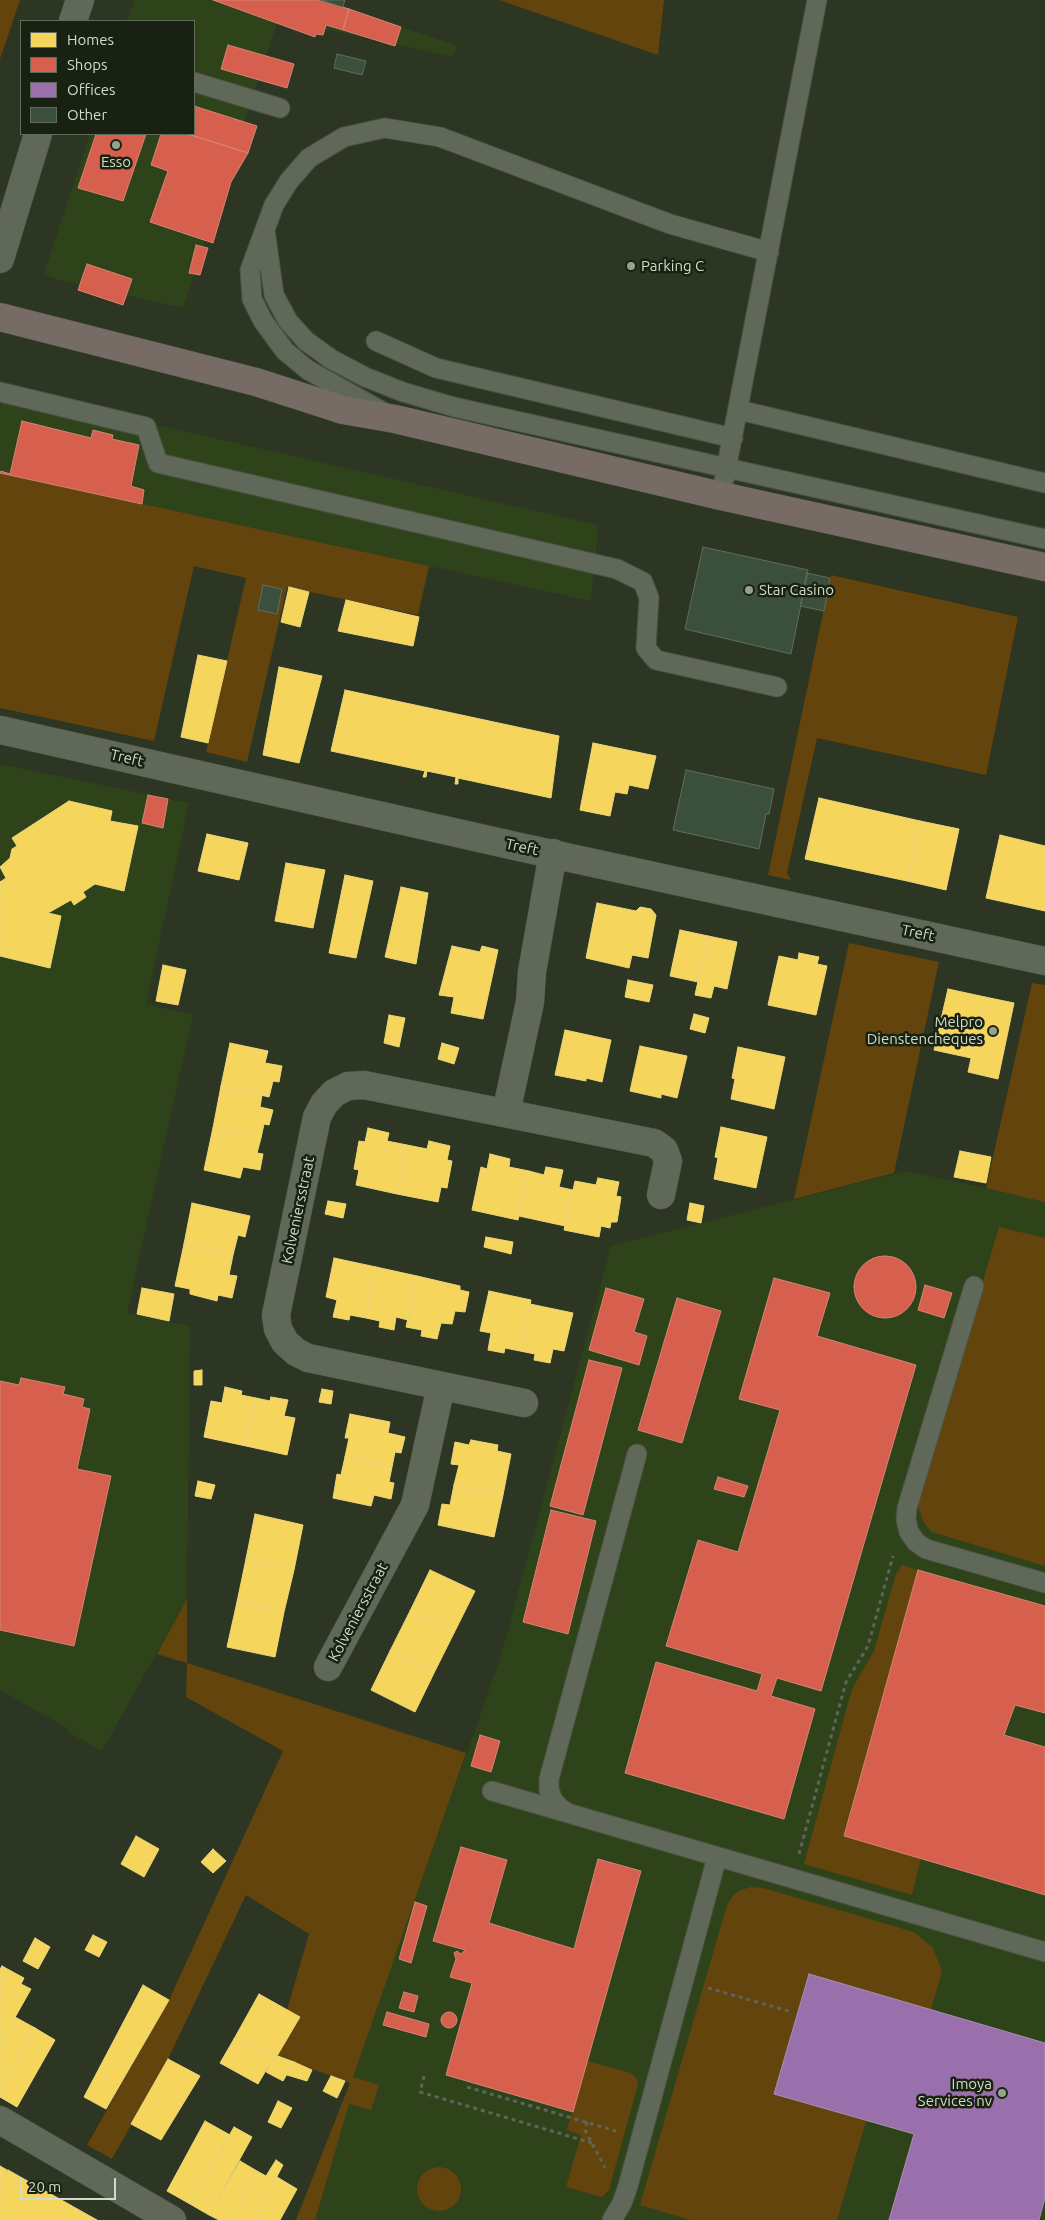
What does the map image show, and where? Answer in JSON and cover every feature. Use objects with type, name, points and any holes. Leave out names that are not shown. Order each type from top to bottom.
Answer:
[{"type":"highway","points":[[0,317],[256,382],[343,410],[395,419],[721,496],[1045,567]]},
{"type":"street","points":[[73,20],[80,0]]},
{"type":"street","points":[[0,259],[38,135]]},
{"type":"street","name":"Treft","points":[[0,730],[553,854],[1045,961]]},
{"type":"street","points":[[506,1114],[530,1002],[532,972],[553,854]]},
{"type":"street","name":"Kolveniersstraat","points":[[524,1403],[308,1358],[296,1352],[285,1342],[278,1329],[276,1315],[317,1117],[324,1104],[334,1093],[348,1086],[364,1085],[659,1146],[664,1150],[668,1161],[661,1195]]},
{"type":"street","name":"Kolveniersstraat","points":[[328,1667],[415,1505],[441,1386]]},
{"type":"street","points":[[0,2120],[144,2213],[172,2220]]},
{"type":"lane","points":[[721,496],[817,0]]},
{"type":"lane","points":[[195,82],[280,108]]},
{"type":"lane","points":[[395,419],[308,370],[285,351],[263,320],[252,299],[250,270],[274,205],[289,181],[309,158],[344,137],[385,128],[440,137],[670,224],[769,252]]},
{"type":"lane","points":[[265,230],[274,295],[288,320],[306,341],[331,359],[365,378],[403,392],[454,407],[1045,539]]},
{"type":"lane","points":[[376,340],[436,368],[733,438]]},
{"type":"lane","points":[[0,392],[146,427],[158,463],[617,569],[643,582],[649,598],[646,648],[656,660],[777,687]]},
{"type":"lane","points":[[738,410],[1045,483]]},
{"type":"lane","points":[[974,1286],[907,1508],[906,1520],[909,1532],[916,1542],[926,1549],[1045,1583]]},
{"type":"lane","points":[[569,1814],[553,1800],[549,1790],[549,1780],[636,1454]]},
{"type":"lane","points":[[492,1791],[1045,1952]]},
{"type":"lane","points":[[614,2219],[622,2203],[641,2138],[717,1857]]},
{"type":"path","points":[[792,1879],[846,1682],[868,1646],[894,1554]]},
{"type":"path","points":[[684,1981],[792,2012]]},
{"type":"path","points":[[424,2076],[420,2092],[592,2143]]},
{"type":"path","points":[[466,2088],[641,2138]]},
{"type":"path","points":[[587,2122],[585,2130],[606,2168]]},
{"type":"shaded area","points":[[0,0],[20,0],[0,59]]},
{"type":"shaded area","points":[[134,0],[319,0],[457,46],[453,57],[325,29],[323,35],[316,34],[315,37],[277,23],[183,308],[55,279],[44,274],[90,135],[195,135],[195,20],[127,20]]},
{"type":"shaded area","points":[[499,0],[664,0],[658,55]]},
{"type":"shaded area","points":[[6,391],[598,525],[591,601],[0,473],[0,408]]},
{"type":"shaded area","points":[[0,473],[429,566],[418,615],[287,587],[247,762],[206,752],[246,578],[194,566],[154,741],[0,708]]},
{"type":"shaded area","points":[[831,575],[1018,617],[986,775],[817,738],[787,873],[791,880],[768,875]]},
{"type":"shaded area","points":[[0,764],[189,803],[146,1004],[193,1015],[127,1313],[190,1326],[187,1599],[102,1751],[66,1731],[67,1728],[0,1690]]},
{"type":"shaded area","points":[[849,943],[939,962],[894,1173],[794,1199]]},
{"type":"shaded area","points":[[1032,983],[1045,985],[1045,1202],[986,1188]]},
{"type":"shaded area","points":[[906,1171],[1045,1201],[1045,2220],[296,2220],[350,2083],[501,1656],[611,1246]]},
{"type":"shaded area","points":[[999,1227],[1045,1238],[1045,1566],[932,1532],[924,1523],[917,1504]]},
{"type":"shaded area","points":[[902,1565],[918,1570],[844,1836],[921,1858],[912,1895],[804,1864],[852,1689],[874,1651],[896,1574]]},
{"type":"shaded area","points":[[187,1599],[187,1663],[157,1654]]},
{"type":"shaded area","points":[[187,1663],[466,1753],[353,2077],[379,2085],[371,2110],[349,2104],[315,2220],[296,2220],[350,2083],[277,2056],[300,2018],[287,2010],[309,1934],[246,1895],[168,2059],[112,2159],[87,2145],[169,2000],[283,1751],[186,1697]]},
{"type":"shaded area","points":[[751,1887],[763,1888],[914,1932],[933,1948],[942,1971],[931,2010],[808,1975],[774,2094],[866,2121],[837,2220],[690,2220],[640,2205],[727,1905],[733,1896],[741,1890]]},
{"type":"shaded area","points":[[587,2061],[631,2073],[637,2079],[638,2084],[609,2190],[602,2197],[566,2187],[581,2135],[567,2130]]},
{"type":"shaded area","points":[[439,2167],[451,2171],[457,2177],[461,2189],[457,2201],[451,2207],[439,2211],[427,2207],[421,2201],[417,2189],[421,2177],[427,2171]]},
{"type":"building: Homes","points":[[289,587],[309,592],[300,627],[281,622]]},
{"type":"building: Homes","points":[[346,600],[419,617],[413,646],[338,631]]},
{"type":"building: Homes","points":[[198,655],[227,661],[208,743],[181,737]]},
{"type":"building: Homes","points":[[279,667],[322,676],[299,763],[263,755]]},
{"type":"building: Homes","points":[[345,690],[559,736],[551,798],[458,778],[458,784],[455,784],[456,777],[427,771],[426,777],[423,777],[425,771],[331,751]]},
{"type":"building: Homes","points":[[593,743],[656,756],[648,789],[629,785],[627,794],[615,792],[610,816],[580,810]]},
{"type":"building: Homes","points":[[819,798],[920,821],[907,881],[805,859]]},
{"type":"building: Homes","points":[[69,801],[112,811],[110,821],[138,826],[124,891],[95,884],[83,892],[86,897],[74,905],[71,900],[48,913],[61,916],[50,968],[0,956],[0,882],[6,878],[0,867],[10,858],[12,849],[17,846],[12,838]]},
{"type":"building: Homes","points":[[920,821],[959,829],[946,890],[907,881]]},
{"type":"building: Homes","points":[[207,834],[248,843],[239,880],[198,871]]},
{"type":"building: Homes","points":[[1000,835],[1045,846],[1045,911],[986,898]]},
{"type":"building: Homes","points":[[286,863],[325,870],[313,928],[275,921]]},
{"type":"building: Homes","points":[[345,875],[373,881],[356,958],[329,953]]},
{"type":"building: Homes","points":[[401,887],[428,893],[416,964],[385,957]]},
{"type":"building: Homes","points":[[597,903],[636,911],[640,907],[651,909],[656,915],[648,958],[632,955],[629,968],[586,958]]},
{"type":"building: Homes","points":[[680,930],[708,936],[698,982],[670,976]]},
{"type":"building: Homes","points":[[708,936],[737,942],[727,989],[714,986],[711,998],[695,995]]},
{"type":"building: Homes","points":[[452,946],[480,952],[482,946],[498,950],[483,1019],[451,1013],[454,997],[439,995]]},
{"type":"building: Homes","points":[[799,953],[819,957],[817,964],[827,966],[816,1015],[768,1005],[779,956],[798,960]]},
{"type":"building: Homes","points":[[163,965],[186,970],[178,1005],[156,1001]]},
{"type":"building: Homes","points":[[628,980],[653,985],[649,1002],[625,997]]},
{"type":"building: Homes","points":[[948,989],[985,997],[971,1058],[934,1050]]},
{"type":"building: Homes","name":"Melpro Dienstencheques","points":[[985,997],[1014,1003],[998,1079],[968,1072]]},
{"type":"building: Homes","points":[[694,1014],[709,1018],[705,1033],[690,1029]]},
{"type":"building: Homes","points":[[389,1015],[405,1018],[399,1047],[384,1043]]},
{"type":"building: Homes","points":[[565,1030],[611,1040],[602,1082],[586,1078],[586,1081],[555,1075]]},
{"type":"building: Homes","points":[[230,1043],[268,1051],[265,1063],[282,1066],[279,1082],[273,1081],[269,1097],[221,1086]]},
{"type":"building: Homes","points":[[442,1043],[459,1048],[454,1064],[438,1059]]},
{"type":"building: Homes","points":[[640,1046],[687,1056],[677,1098],[661,1094],[661,1098],[630,1091]]},
{"type":"building: Homes","points":[[738,1047],[785,1057],[774,1109],[731,1099],[735,1079],[732,1078]]},
{"type":"building: Homes","points":[[221,1086],[262,1095],[260,1107],[273,1110],[269,1125],[264,1124],[261,1138],[213,1128]]},
{"type":"building: Homes","points":[[721,1127],[767,1137],[756,1188],[714,1179],[718,1158],[715,1157]]},
{"type":"building: Homes","points":[[213,1128],[261,1138],[257,1153],[263,1154],[260,1170],[243,1167],[240,1178],[204,1170]]},
{"type":"building: Homes","points":[[368,1128],[389,1133],[387,1141],[407,1145],[397,1194],[356,1185],[359,1170],[354,1169],[359,1141],[365,1142]]},
{"type":"building: Homes","points":[[429,1141],[450,1146],[447,1160],[452,1161],[447,1188],[441,1187],[438,1202],[397,1194],[407,1145],[427,1149]]},
{"type":"building: Homes","points":[[960,1151],[991,1157],[986,1183],[954,1177]]},
{"type":"building: Homes","points":[[490,1154],[510,1159],[509,1167],[529,1171],[518,1220],[472,1210],[481,1167],[487,1169]]},
{"type":"building: Homes","points":[[546,1167],[563,1170],[559,1187],[573,1190],[565,1226],[519,1216],[529,1171],[544,1175]]},
{"type":"building: Homes","points":[[598,1178],[619,1182],[616,1196],[621,1197],[617,1222],[611,1222],[610,1228],[601,1226],[599,1237],[564,1230],[575,1181],[596,1185]]},
{"type":"building: Homes","points":[[328,1201],[346,1204],[343,1218],[325,1214]]},
{"type":"building: Homes","points":[[192,1203],[250,1216],[245,1237],[238,1235],[233,1255],[184,1244]]},
{"type":"building: Homes","points":[[690,1203],[704,1206],[701,1223],[687,1220]]},
{"type":"building: Homes","points":[[486,1237],[513,1242],[511,1254],[484,1247]]},
{"type":"building: Homes","points":[[184,1244],[233,1255],[229,1275],[237,1276],[232,1298],[218,1295],[217,1301],[190,1294],[190,1289],[175,1286]]},
{"type":"building: Homes","points":[[334,1258],[376,1267],[366,1318],[350,1315],[349,1320],[333,1317],[337,1300],[326,1297]]},
{"type":"building: Homes","points":[[376,1267],[417,1276],[408,1320],[396,1317],[394,1330],[379,1327],[380,1321],[366,1318]]},
{"type":"building: Homes","points":[[417,1276],[460,1286],[460,1290],[469,1292],[465,1312],[455,1311],[452,1324],[441,1323],[437,1339],[421,1336],[422,1330],[406,1327]]},
{"type":"building: Homes","points":[[142,1288],[174,1294],[169,1321],[137,1314]]},
{"type":"building: Homes","points":[[489,1291],[531,1300],[520,1351],[505,1348],[504,1353],[488,1350],[491,1333],[480,1331]]},
{"type":"building: Homes","points":[[530,1304],[573,1313],[564,1351],[553,1349],[550,1363],[534,1360],[535,1354],[520,1351]]},
{"type":"building: Homes","points":[[202,1370],[202,1385],[194,1385],[194,1371]]},
{"type":"building: Homes","points":[[225,1387],[242,1391],[241,1395],[256,1398],[246,1446],[204,1437],[211,1401],[222,1403]]},
{"type":"building: Homes","points":[[322,1389],[333,1391],[331,1404],[319,1402]]},
{"type":"building: Homes","points":[[271,1397],[288,1400],[284,1416],[295,1418],[287,1455],[246,1446],[256,1398],[270,1401]]},
{"type":"building: Homes","points":[[350,1414],[390,1422],[388,1433],[405,1437],[401,1453],[395,1452],[392,1467],[345,1457],[349,1438],[345,1438]]},
{"type":"building: Homes","points":[[471,1440],[498,1445],[497,1451],[511,1454],[503,1495],[454,1485],[459,1465],[451,1464],[455,1442],[469,1445]]},
{"type":"building: Homes","points":[[345,1457],[392,1467],[389,1482],[394,1483],[391,1499],[374,1495],[371,1506],[333,1498],[337,1474],[341,1475]]},
{"type":"building: Homes","points":[[198,1481],[215,1485],[211,1499],[195,1496]]},
{"type":"building: Homes","points":[[454,1485],[503,1495],[494,1537],[438,1525],[442,1504],[450,1505]]},
{"type":"building: Homes","points":[[255,1514],[303,1525],[294,1570],[246,1559]]},
{"type":"building: Homes","points":[[246,1559],[294,1570],[284,1612],[237,1602]]},
{"type":"building: Homes","points":[[430,1570],[475,1591],[454,1633],[410,1611]]},
{"type":"building: Homes","points":[[237,1602],[284,1612],[275,1657],[227,1647]]},
{"type":"building: Homes","points":[[410,1611],[454,1633],[435,1671],[390,1651]]},
{"type":"building: Homes","points":[[390,1651],[435,1671],[415,1712],[371,1690]]},
{"type":"building: Homes","points":[[136,1836],[159,1849],[144,1877],[121,1864]]},
{"type":"building: Homes","points":[[213,1849],[226,1861],[213,1873],[201,1862]]},
{"type":"building: Homes","points":[[93,1935],[107,1942],[99,1957],[85,1950]]},
{"type":"building: Homes","points":[[35,1938],[50,1947],[38,1969],[23,1961]]},
{"type":"building: Homes","points":[[2,1966],[11,1971],[0,1991],[0,1969]]},
{"type":"building: Homes","points":[[11,1971],[24,1978],[21,1984],[31,1989],[0,2044],[0,1991]]},
{"type":"building: Homes","points":[[143,1985],[169,2000],[106,2109],[84,2097]]},
{"type":"building: Homes","points":[[259,1994],[300,2017],[277,2056],[234,2039]]},
{"type":"building: Homes","points":[[15,2017],[35,2028],[0,2091],[0,2044]]},
{"type":"building: Homes","points":[[35,2028],[55,2040],[17,2107],[0,2097],[0,2091]]},
{"type":"building: Homes","points":[[234,2039],[275,2055],[258,2084],[220,2063]]},
{"type":"building: Homes","points":[[275,2055],[294,2062],[283,2081],[266,2072]]},
{"type":"building: Homes","points":[[168,2059],[200,2076],[161,2140],[131,2124]]},
{"type":"building: Homes","points":[[294,2062],[312,2070],[307,2081],[287,2075]]},
{"type":"building: Homes","points":[[331,2076],[345,2081],[337,2098],[323,2091]]},
{"type":"building: Homes","points":[[278,2101],[292,2108],[281,2128],[268,2122]]},
{"type":"building: Homes","points":[[205,2121],[230,2135],[190,2204],[167,2191]]},
{"type":"building: Homes","points":[[234,2127],[252,2137],[209,2215],[190,2204]]},
{"type":"building: Homes","points":[[276,2160],[283,2165],[254,2220],[230,2220],[257,2171],[266,2176]]},
{"type":"building: Homes","points":[[240,2161],[257,2171],[230,2220],[219,2220],[209,2215]]},
{"type":"building: Homes","points":[[0,2166],[7,2170],[0,2183]]},
{"type":"building: Homes","points":[[8,2170],[97,2220],[0,2220],[0,2183]]},
{"type":"building: Homes","points":[[277,2177],[297,2189],[280,2220],[254,2220]]},
{"type":"building: Shops","points":[[213,0],[320,0],[349,9],[343,30],[326,25],[323,35],[316,34],[315,37]]},
{"type":"building: Shops","points":[[349,9],[401,27],[395,46],[343,30]]},
{"type":"building: Shops","points":[[228,45],[294,64],[287,88],[221,69]]},
{"type":"building: Shops","points":[[195,106],[257,126],[248,153],[191,135],[195,135]]},
{"type":"building: Shops","points":[[96,135],[146,135],[123,201],[78,188]]},
{"type":"building: Shops","points":[[161,135],[191,135],[248,153],[231,182],[213,243],[150,222],[168,171],[151,165]]},
{"type":"building: Shops","points":[[196,245],[208,248],[200,275],[189,273]]},
{"type":"building: Shops","points":[[87,264],[132,279],[123,305],[78,290]]},
{"type":"building: Shops","points":[[22,421],[91,438],[93,430],[113,435],[112,439],[139,445],[131,486],[144,490],[142,504],[0,473],[1,471],[10,474]]},
{"type":"building: Shops","points":[[148,795],[168,799],[163,828],[142,823]]},
{"type":"building: Shops","points":[[879,1256],[891,1256],[907,1265],[914,1275],[916,1287],[914,1299],[907,1309],[891,1318],[879,1318],[868,1313],[859,1304],[854,1293],[854,1281],[859,1270],[868,1261]]},
{"type":"building: Shops","points":[[774,1278],[830,1293],[817,1336],[916,1365],[821,1691],[777,1678],[771,1696],[815,1709],[784,1819],[625,1773],[656,1662],[757,1691],[762,1674],[666,1646],[698,1540],[738,1552],[780,1410],[739,1399]]},
{"type":"building: Shops","points":[[925,1285],[952,1293],[944,1318],[918,1310]]},
{"type":"building: Shops","points":[[606,1288],[644,1299],[634,1332],[647,1336],[639,1365],[589,1350]]},
{"type":"building: Shops","points":[[677,1298],[721,1311],[682,1443],[638,1430]]},
{"type":"building: Shops","points":[[589,1360],[622,1368],[583,1515],[550,1506]]},
{"type":"building: Shops","points":[[21,1378],[65,1387],[63,1394],[84,1399],[82,1407],[90,1409],[77,1469],[111,1476],[74,1646],[0,1630],[0,1381],[19,1385]]},
{"type":"building: Shops","points":[[718,1477],[748,1486],[744,1497],[714,1489]]},
{"type":"building: Shops","points":[[551,1510],[596,1521],[568,1634],[523,1622]]},
{"type":"building: Shops","points":[[918,1570],[1045,1606],[1045,1713],[1015,1705],[1004,1735],[1045,1747],[1045,1895],[844,1836]]},
{"type":"building: Shops","points":[[480,1735],[500,1741],[491,1772],[471,1766]]},
{"type":"building: Shops","points":[[461,1847],[507,1860],[489,1923],[574,1949],[598,1859],[641,1871],[573,2112],[446,2075],[472,1983],[450,1977],[456,1959],[454,1953],[457,1951],[461,1954],[465,1950],[433,1941]]},
{"type":"building: Shops","points":[[415,1902],[427,1906],[411,1963],[399,1959]]},
{"type":"building: Shops","points":[[404,1992],[418,1996],[414,2012],[399,2008]]},
{"type":"building: Shops","points":[[387,2012],[429,2024],[426,2037],[383,2025]]},
{"type":"building: Shops","points":[[449,2012],[457,2020],[449,2028],[441,2020]]},
{"type":"building: Offices","points":[[809,1974],[1045,2043],[1045,2198],[1039,2220],[889,2220],[914,2134],[774,2094]]},
{"type":"building: Other","points":[[320,0],[345,0],[343,7]]},
{"type":"building: Other","points":[[337,54],[366,61],[362,75],[334,68]]},
{"type":"building: Other","name":"Star Casino","points":[[703,547],[808,570],[791,654],[685,629]]},
{"type":"building: Other","points":[[807,573],[830,578],[824,611],[800,606]]},
{"type":"building: Other","points":[[263,585],[282,589],[277,614],[258,610]]},
{"type":"building: Other","points":[[686,770],[774,789],[769,814],[766,814],[759,849],[673,830]]},
{"type":"place","name":"Esso","points":[[116,145]]},
{"type":"place","name":"Parking C","points":[[631,266]]},
{"type":"place","name":"Star Casino","points":[[749,590]]},
{"type":"place","name":"Melpro Dienstencheques","points":[[993,1031]]},
{"type":"place","name":"Imoya Services nv","points":[[1002,2093]]}]
